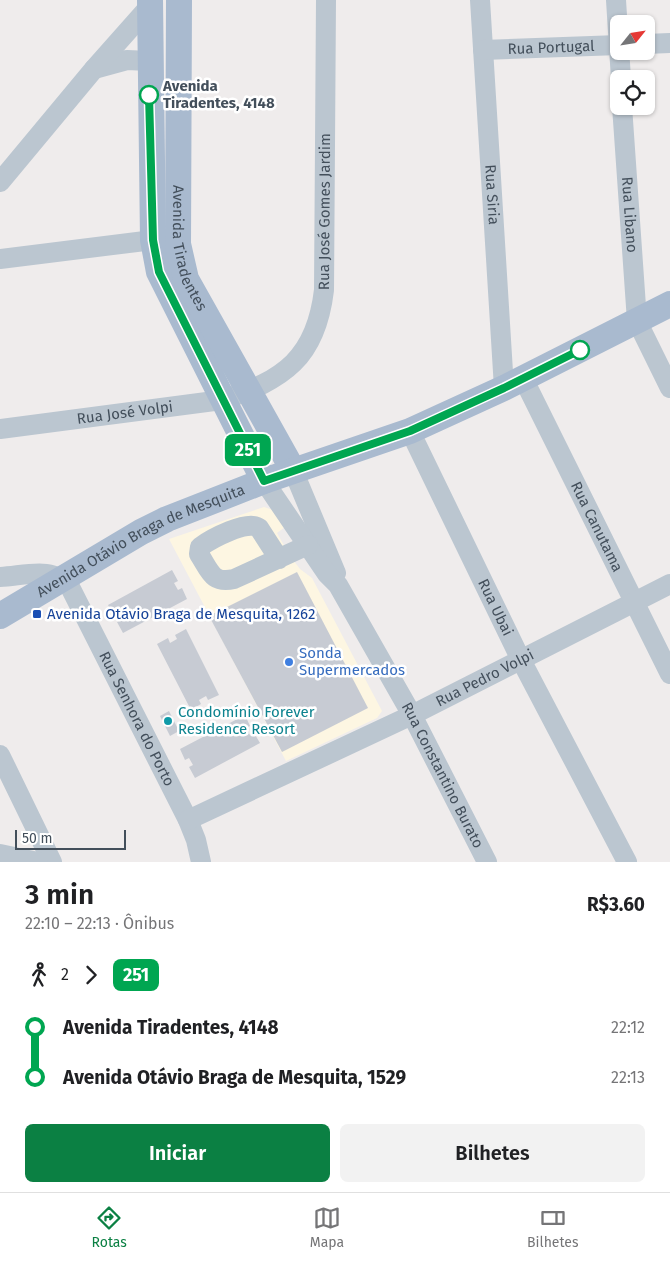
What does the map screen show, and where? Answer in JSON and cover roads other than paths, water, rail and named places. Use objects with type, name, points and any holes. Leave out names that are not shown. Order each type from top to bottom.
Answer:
[{"type":"main road","name":"Avenida Tiradentes","points":[[179,0],[178,244],[186,279],[293,470]]},
{"type":"main road","name":"Avenida Tiradentes","points":[[150,4],[149,61],[153,240],[159,272],[264,481]]},
{"type":"main road","name":"Avenida Otávio Braga de Mesquita","points":[[1,614],[149,528],[293,470],[410,431],[514,383],[670,304]]},
{"type":"street","name":"Rua José Gomes Jardim","points":[[248,391],[274,378],[296,361],[308,343],[321,315],[325,267],[326,0]]},
{"type":"street","name":"Rua Siria","points":[[480,0],[514,383]]},
{"type":"street","points":[[616,0],[617,15]]},
{"type":"street","points":[[0,182],[150,4]]},
{"type":"street","points":[[655,44],[670,43]]},
{"type":"street","name":"Rua Portugal","points":[[483,50],[610,45]]},
{"type":"street","points":[[94,69],[127,60],[149,61]]},
{"type":"street","name":"Rua Libano","points":[[623,115],[637,322]]},
{"type":"street","points":[[0,259],[153,240]]},
{"type":"street","points":[[637,322],[670,388]]},
{"type":"street","name":"Rua Canutama","points":[[514,383],[634,602],[670,674]]},
{"type":"street","name":"Rua José Volpi","points":[[0,429],[222,400],[248,391]]},
{"type":"street","name":"Rua Ubai","points":[[410,431],[521,660],[627,862]]},
{"type":"street","name":"Rua Constantino Burato","points":[[293,470],[335,568],[338,585]]},
{"type":"street","name":"Rua Constantino Burato","points":[[264,481],[327,574],[338,585],[412,715],[487,862]]},
{"type":"street","points":[[279,559],[308,545]]},
{"type":"street","points":[[0,577],[51,574],[64,579]]},
{"type":"street","name":"Rua Senhora do Porto","points":[[64,579],[76,596],[188,820],[196,840],[201,862]]},
{"type":"street","name":"Rua Pedro Volpi","points":[[188,820],[412,715],[670,584]]},
{"type":"street","points":[[0,755],[52,862]]},
{"type":"street","points":[[0,854],[38,862]]},
{"type":"place","name":"Avenida Tiradentes, 4148","points":[[149,95]]},
{"type":"place","name":"Avenida Otávio Braga de Mesquita, 1262","points":[[37,614]]},
{"type":"place","name":"Sonda Supermercados","points":[[289,662]]},
{"type":"place","name":"Condomínio Forever Residence Resort","points":[[168,721]]}]
